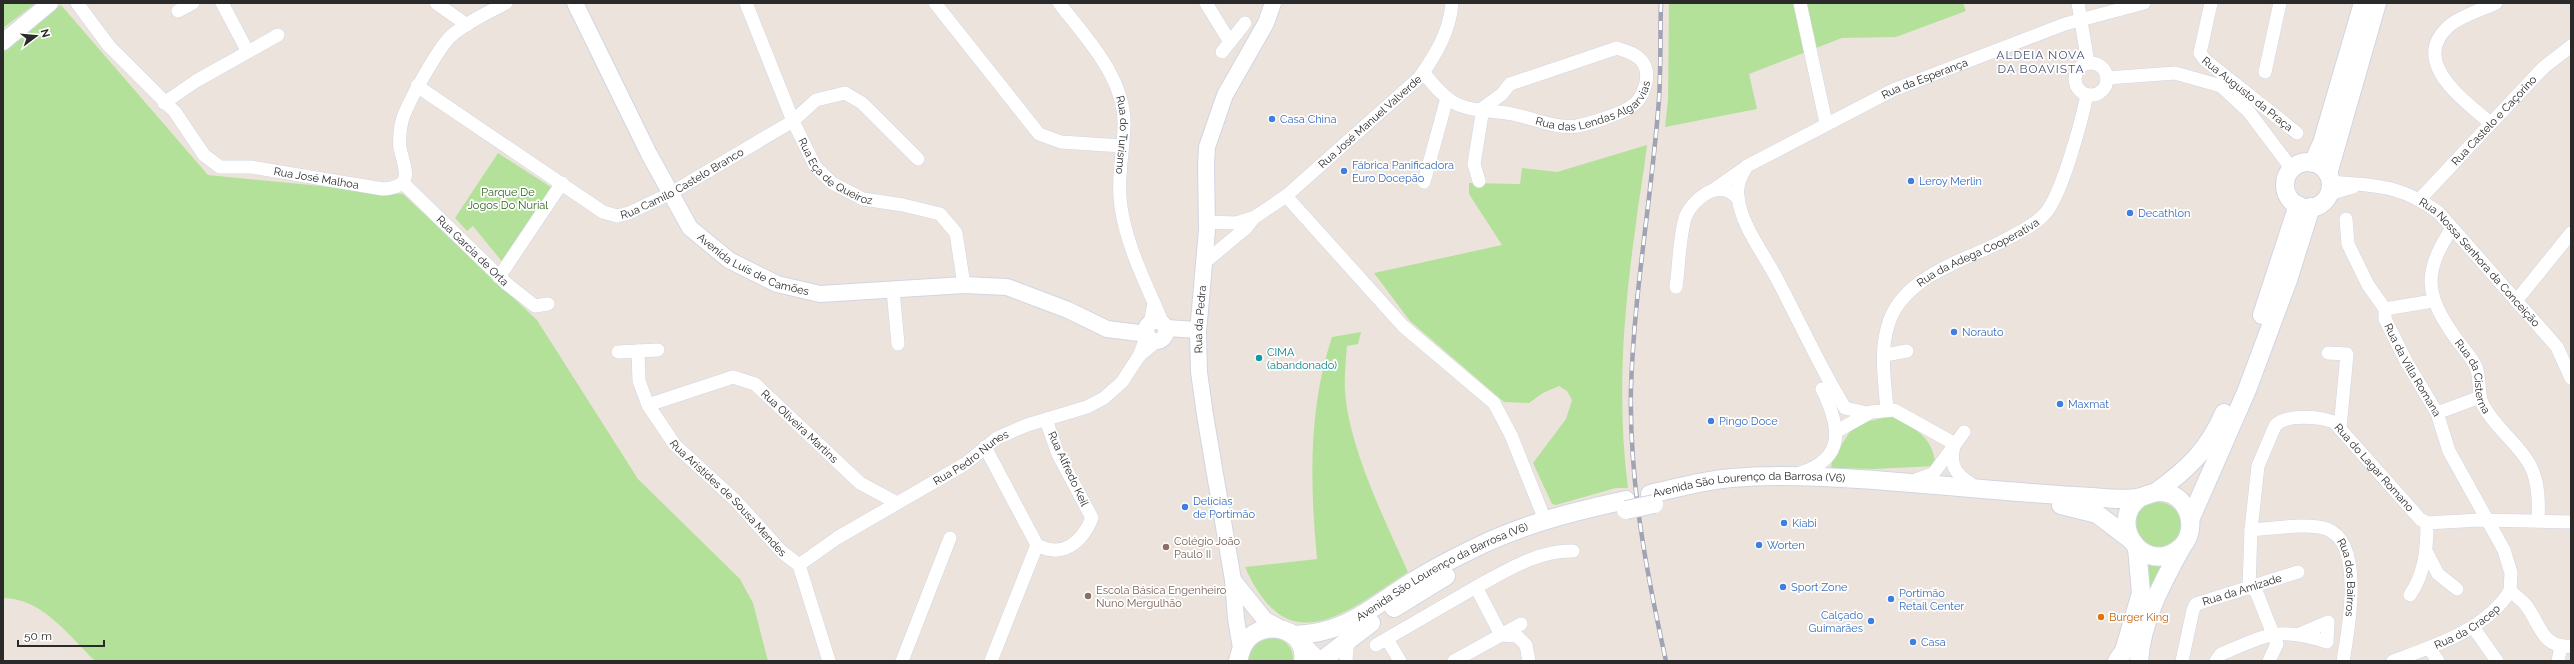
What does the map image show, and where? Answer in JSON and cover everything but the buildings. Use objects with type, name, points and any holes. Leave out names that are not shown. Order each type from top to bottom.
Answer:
[{"type":"main road","points":[[2313,163],[2322,144],[2363,3]]},
{"type":"main road","points":[[2329,183],[2320,166],[2313,163],[2300,164],[2292,169],[2286,178],[2286,189],[2290,198],[2304,206],[2323,202],[2329,183],[2377,3]]},
{"type":"main road","points":[[2117,661],[2124,652],[2141,592],[2133,543],[2126,527],[2127,516],[2131,507],[2148,494],[2183,472],[2207,445],[2219,424],[2259,326],[2304,206]]},
{"type":"main road","points":[[2190,520],[2255,369],[2288,280],[2304,206]]},
{"type":"main road","name":"Avenida São Lourenço da Barrosa (V6)","points":[[1239,657],[1246,640],[1259,631],[1267,629],[1293,635],[1328,632],[1347,625],[1438,566],[1483,544],[1546,520],[1626,505],[1731,478],[1792,476],[1910,482],[2092,498],[2148,494]]},
{"type":"main road","name":"Avenida São Lourenço da Barrosa (V6)","points":[[1652,499],[1717,491],[1778,487],[1875,491],[2050,503],[2080,508],[2097,514],[2133,543]]},
{"type":"main road","points":[[2139,661],[2140,640],[2154,601],[2190,532],[2190,520],[2186,508],[2180,500],[2171,494],[2148,494]]},
{"type":"main road","name":"Avenida São Lourenço da Barrosa (V6)","points":[[1321,661],[1352,636],[1446,576],[1487,555],[1534,536],[1626,505]]},
{"type":"main road","points":[[2133,543],[2145,554],[2160,556],[2173,553],[2184,544]]},
{"type":"main road","points":[[1293,635],[1304,649],[1303,661]]},
{"type":"street","points":[[3,42],[50,3]]},
{"type":"street","name":"Rua José Malhoa","points":[[77,3],[109,46],[164,103],[175,112],[204,155],[220,166],[251,167],[383,189],[396,188],[403,183]]},
{"type":"street","points":[[178,11],[193,3]]},
{"type":"street","points":[[222,3],[248,52]]},
{"type":"street","points":[[436,3],[467,25]]},
{"type":"street","points":[[403,183],[406,174],[400,147],[402,120],[418,86],[450,37],[467,25],[506,3]]},
{"type":"street","name":"Avenida Luís de Camões","points":[[575,3],[690,228],[728,260],[777,284],[820,294],[964,285],[1007,287],[1068,310],[1107,329],[1198,330]]},
{"type":"street","name":"Rua Eça de Queiroz","points":[[746,3],[793,121],[815,166],[832,183],[863,199],[903,205],[940,214],[956,233],[964,285]]},
{"type":"street","points":[[935,3],[1039,134],[1061,142],[1122,146]]},
{"type":"street","name":"Rua do Turismo","points":[[1059,3],[1102,59],[1116,85],[1124,110],[1120,205],[1126,234],[1154,303],[1154,330]]},
{"type":"street","points":[[1206,3],[1226,47],[1245,24]]},
{"type":"street","name":"Rua da Pedra","points":[[1239,657],[1233,580],[1204,415],[1199,372],[1198,330],[1205,262],[1207,147],[1225,95],[1266,22],[1273,3]]},
{"type":"street","name":"Rua José Manuel Valverde","points":[[1255,217],[1286,196],[1423,72],[1443,37],[1451,16],[1452,3]]},
{"type":"street","points":[[1800,3],[1826,123]]},
{"type":"street","points":[[2078,3],[2082,18],[2088,63]]},
{"type":"street","name":"Rua da Esperança","points":[[1710,191],[1748,166],[1826,123],[1893,90],[2082,18],[2144,3]]},
{"type":"street","points":[[2265,72],[2280,3]]},
{"type":"street","points":[[2489,122],[2448,85],[2439,72],[2434,55],[2438,40],[2449,25],[2496,3]]},
{"type":"street","name":"Rua Augusto da Praça","points":[[2208,4],[2200,53],[2205,60],[2297,133]]},
{"type":"street","points":[[164,103],[196,81],[278,36]]},
{"type":"street","name":"Rua Castelo e Caçorino","points":[[2420,199],[2489,122],[2543,68],[2571,46]]},
{"type":"street","name":"Rua das Lendas Algarvias","points":[[1423,72],[1447,98],[1454,103],[1474,109],[1483,108],[1555,125],[1577,126],[1630,108],[1641,95],[1646,84],[1646,72],[1641,60],[1632,54],[1616,48],[1510,84],[1502,94],[1483,108]]},
{"type":"street","points":[[2088,63],[2098,65],[2107,78],[2101,91],[2087,95],[2078,89],[2075,78],[2079,68],[2088,63]]},
{"type":"street","points":[[2107,78],[2175,73],[2221,86],[2249,112],[2292,169]]},
{"type":"street","name":"Rua Camilo Castelo Branco","points":[[418,86],[603,212],[617,216],[629,213],[671,193],[793,121],[816,100],[845,93],[862,103],[918,159]]},
{"type":"street","name":"Rua da Adega Cooperativa","points":[[1887,410],[1885,355],[1887,328],[1895,309],[1910,288],[1928,277],[2015,235],[2048,210],[2059,187],[2087,95]]},
{"type":"street","points":[[1424,182],[1447,98]]},
{"type":"street","points":[[1479,181],[1474,164],[1483,108]]},
{"type":"street","points":[[1748,166],[1738,186],[1738,198],[1745,220],[1778,280],[1821,370],[1845,408],[1867,413],[1894,410],[1955,444]]},
{"type":"street","name":"Rua Garcia de Orta","points":[[403,183],[499,277],[535,306],[548,304]]},
{"type":"street","points":[[499,277],[562,183]]},
{"type":"street","name":"Rua Nossa Senhora da Conceição","points":[[2329,183],[2389,186],[2420,199],[2439,213],[2557,348],[2571,378]]},
{"type":"street","points":[[1676,287],[1684,221],[1698,199],[1710,191],[1725,190],[1738,198]]},
{"type":"street","points":[[1286,196],[1403,326],[1494,403],[1511,435],[1546,520]]},
{"type":"street","points":[[1206,222],[1236,223],[1255,217]]},
{"type":"street","points":[[1205,262],[1246,228],[1255,217]]},
{"type":"street","name":"Rua da Villa Romana","points":[[2346,219],[2348,244],[2368,285],[2385,309],[2385,319],[2407,363],[2437,413],[2450,451],[2485,520],[2504,550],[2511,573],[2510,591]]},
{"type":"street","name":"Rua da Cisterna","points":[[2452,228],[2438,250],[2432,269],[2431,294],[2433,301],[2439,315],[2477,368],[2480,397],[2492,419],[2530,465],[2537,486],[2538,521]]},
{"type":"street","points":[[2516,302],[2571,233]]},
{"type":"street","points":[[893,290],[898,344]]},
{"type":"street","points":[[2385,309],[2433,301]]},
{"type":"street","name":"Rua Pedro Nunes","points":[[799,565],[837,538],[965,464],[985,447],[1003,435],[1027,425],[1086,408],[1104,398],[1122,382],[1154,330]]},
{"type":"street","points":[[618,352],[658,350]]},
{"type":"street","name":"Rua Aristides de Sousa Mendes","points":[[638,351],[639,381],[648,405],[675,445],[735,500],[782,552],[799,565]]},
{"type":"street","points":[[1885,355],[1907,351]]},
{"type":"street","points":[[2328,352],[2347,354],[2340,428]]},
{"type":"street","name":"Rua Oliveira Martins","points":[[648,405],[733,377],[755,384],[860,483],[897,503]]},
{"type":"street","points":[[1792,476],[1822,464],[1832,452],[1838,431],[1833,412],[1822,389]]},
{"type":"street","points":[[2437,413],[2480,397]]},
{"type":"street","points":[[1838,431],[1867,413]]},
{"type":"street","name":"Rua do Lagar Romano","points":[[2249,586],[2251,530],[2258,466],[2275,426],[2286,419],[2327,420],[2340,428],[2420,519],[2427,523]]},
{"type":"street","name":"Rua Alfredo Keil","points":[[1037,545],[1048,551],[1065,549],[1085,534],[1092,518],[1058,454],[1046,420]]},
{"type":"street","points":[[1910,482],[1933,474],[1964,432]]},
{"type":"street","points":[[1955,444],[1952,462],[1955,471],[1960,478],[1978,488]]},
{"type":"street","points":[[985,447],[1037,545],[991,661]]},
{"type":"street","points":[[2410,595],[2417,584],[2427,553],[2427,523],[2485,520],[2571,522]]},
{"type":"street","name":"Rua dos Bairros","points":[[2251,530],[2307,527],[2328,529],[2341,542],[2352,577],[2343,661]]},
{"type":"street","points":[[902,661],[950,538]]},
{"type":"street","points":[[1400,661],[1382,642],[1515,566],[1555,550],[1573,551]]},
{"type":"street","points":[[2427,553],[2438,574],[2457,589]]},
{"type":"street","points":[[799,565],[829,661]]},
{"type":"street","name":"Rua da Amizade","points":[[2182,661],[2193,610],[2196,604],[2249,586],[2298,572]]},
{"type":"street","points":[[1233,580],[1265,620],[1293,635],[1321,661]]},
{"type":"street","points":[[2249,586],[2256,591],[2271,623],[2277,644],[2269,661]]},
{"type":"street","points":[[1476,587],[1501,635]]},
{"type":"street","points":[[2510,591],[2525,605],[2544,637],[2566,646],[2558,661]]},
{"type":"street","name":"Rua da Cracep","points":[[2393,661],[2429,648],[2473,627],[2502,604],[2510,591]]},
{"type":"street","points":[[1454,661],[1521,624]]},
{"type":"street","points":[[2473,627],[2497,661]]},
{"type":"street","points":[[2216,661],[2221,654],[2273,633],[2300,634]]},
{"type":"street","points":[[1501,635],[1517,636],[1526,645],[1529,661]]},
{"type":"street","points":[[1345,660],[1352,636]]},
{"type":"street","points":[[2429,648],[2438,661]]},
{"type":"green space","points":[[3,3],[36,3],[3,28]]},
{"type":"green space","points":[[1669,3],[1963,3],[1966,11],[1896,37],[1842,38],[1749,74],[1757,109],[1665,127],[1668,100]]},
{"type":"green space","points":[[61,5],[208,175],[403,194],[537,320],[638,479],[740,579],[753,603],[768,661],[95,661],[65,630],[42,611],[30,604],[3,598],[3,48]]},
{"type":"green space","points":[[1647,145],[1627,295],[1623,360],[1623,424],[1628,488],[1616,488],[1556,505],[1552,504],[1533,463],[1566,419],[1572,400],[1567,391],[1559,386],[1543,393],[1529,403],[1504,402],[1410,321],[1374,273],[1502,245],[1469,194],[1469,183],[1520,184],[1522,168],[1557,172]]},
{"type":"green space","name":"Parque De Jogos Do Nurial","points":[[498,153],[554,189],[504,264],[473,226],[467,231],[455,218]]},
{"type":"green space","points":[[1361,332],[1358,344],[1347,346],[1345,391],[1348,413],[1353,436],[1369,483],[1408,572],[1362,602],[1340,614],[1319,621],[1299,622],[1280,614],[1262,597],[1245,567],[1317,559],[1312,475],[1313,447],[1315,419],[1324,364],[1332,337]]},
{"type":"green space","points":[[1893,416],[1922,435],[1931,447],[1936,466],[1874,469],[1831,468],[1832,459],[1855,424]]},
{"type":"green space","points":[[2154,502],[2162,502],[2171,506],[2177,512],[2181,525],[2177,538],[2171,544],[2162,548],[2154,548],[2145,544],[2139,538],[2135,529],[2135,521],[2139,512],[2145,506]]},
{"type":"green space","points":[[2146,562],[2163,564],[2133,661],[2126,661],[2140,625],[2147,600],[2149,587]]},
{"type":"green space","points":[[1270,637],[1284,641],[1290,647],[1293,661],[1247,661],[1249,652],[1259,639]]},
{"type":"railway","points":[[1661,3],[1659,99],[1639,279],[1633,352],[1631,422],[1640,525],[1666,661]]},
{"type":"place","name":"Casa China","points":[[1272,119]]},
{"type":"place","name":"Fábrica Panificadora Euro Docepão","points":[[1344,171]]},
{"type":"place","name":"Leroy Merlin","points":[[1911,181]]},
{"type":"place","name":"Decathlon","points":[[2130,213]]},
{"type":"place","name":"Norauto","points":[[1954,332]]},
{"type":"place","name":"CIMA (abandonado)","points":[[1259,358]]},
{"type":"place","name":"Maxmat","points":[[2060,404]]},
{"type":"place","name":"Pingo Doce","points":[[1711,421]]},
{"type":"place","name":"Delícias de Portimão","points":[[1185,507]]},
{"type":"place","name":"Kiabi","points":[[1784,523]]},
{"type":"place","name":"Worten","points":[[1759,545]]},
{"type":"place","name":"Colégio João Paulo II","points":[[1166,547]]},
{"type":"place","name":"Sport Zone","points":[[1783,587]]},
{"type":"place","name":"Escola Básica Engenheiro Nuno Mergulhão","points":[[1088,596]]},
{"type":"place","name":"Portimão Retail Center","points":[[1891,599]]},
{"type":"place","name":"Burger King","points":[[2101,617]]},
{"type":"place","name":"Calçado Guimarães","points":[[1871,621]]},
{"type":"place","name":"Casa","points":[[1913,642]]},
{"type":"district","name":"ALDEIA NOVA DA BOAVISTA","points":[[2041,62]]}]
